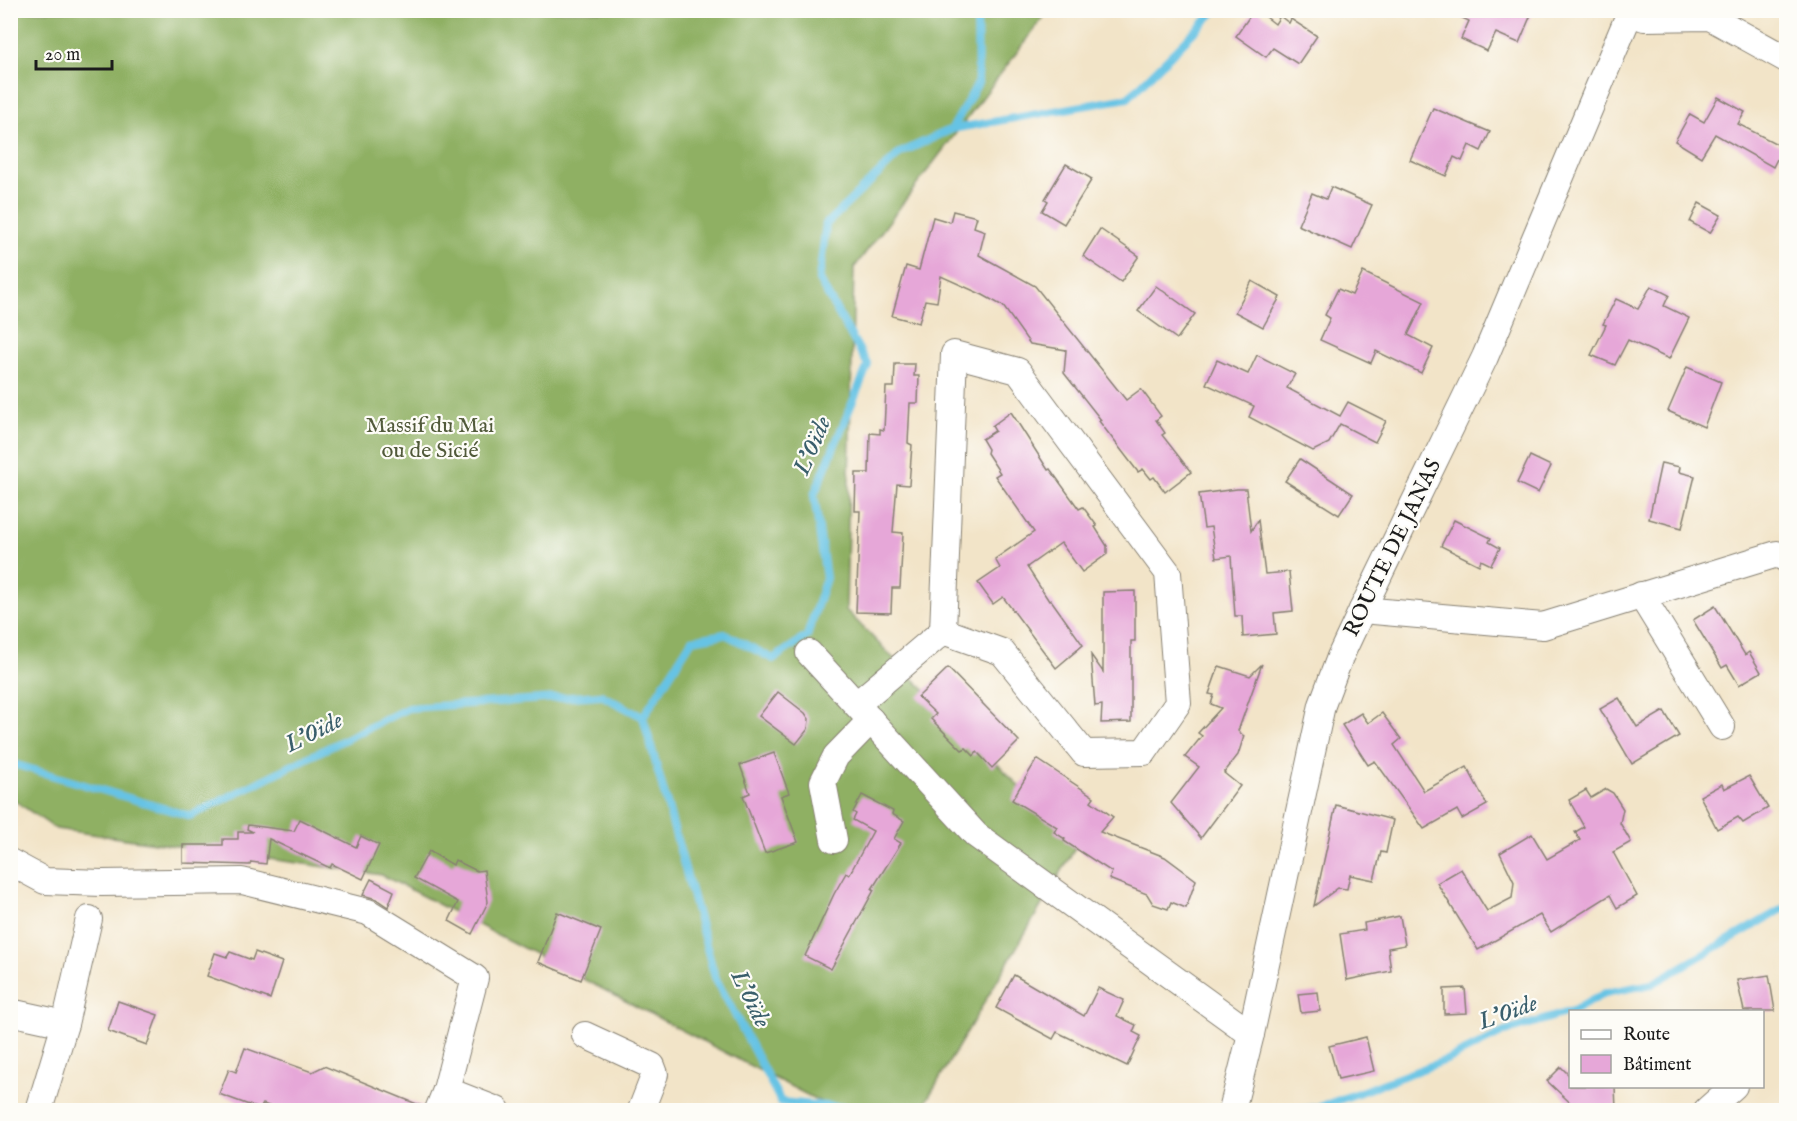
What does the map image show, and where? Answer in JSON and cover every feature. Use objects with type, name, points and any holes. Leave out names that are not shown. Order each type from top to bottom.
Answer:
[{"type":"street","points":[[1630,11],[1644,18],[1710,17],[1786,59]]},
{"type":"street","name":"ROUTE DE JANAS","points":[[1232,1110],[1251,1034],[1322,705],[1340,657],[1362,610],[1485,357],[1630,11]]},
{"type":"street","points":[[834,840],[823,782],[836,756],[864,712],[943,631],[954,354],[1018,371],[1168,573],[1178,703],[1144,752],[1084,753],[1002,652],[943,631]]},
{"type":"street","points":[[1362,610],[1543,626],[1777,554],[1786,559]]},
{"type":"street","points":[[1641,595],[1722,727]]},
{"type":"street","points":[[809,653],[976,835],[1251,1034]]},
{"type":"street","points":[[10,862],[45,881],[102,883],[242,881],[368,912],[475,978],[442,1100],[497,1110]]},
{"type":"street","points":[[39,1110],[65,1024],[89,919]]},
{"type":"street","points":[[10,1012],[65,1024]]},
{"type":"street","points":[[585,1035],[652,1066],[655,1074],[641,1110]]},
{"type":"street","points":[[1707,1110],[1732,1088]]},
{"type":"green space","name":"Massif du Mai ou de Sicié","points":[[11,11],[1048,11],[854,268],[846,610],[1077,845],[921,1110],[836,1110],[382,875],[56,829],[11,798]]},
{"type":"building","points":[[1254,10],[1275,24],[1280,16],[1289,23],[1291,19],[1317,36],[1298,64],[1273,48],[1266,57],[1236,36]]},
{"type":"building","points":[[1445,10],[1533,10],[1519,43],[1496,33],[1487,51],[1461,39],[1469,21]]},
{"type":"building","points":[[1718,97],[1745,112],[1738,124],[1783,147],[1773,167],[1715,134],[1701,157],[1675,141],[1690,114],[1704,122]]},
{"type":"building","points":[[1433,108],[1490,132],[1481,151],[1469,145],[1462,161],[1454,157],[1446,176],[1410,160]]},
{"type":"building","points":[[1066,164],[1092,179],[1064,224],[1042,211],[1048,201],[1045,199]]},
{"type":"building","points":[[1331,187],[1372,205],[1352,249],[1298,225],[1312,193],[1326,199]]},
{"type":"building","points":[[1699,203],[1721,215],[1710,233],[1690,222]]},
{"type":"building","points":[[953,211],[977,217],[974,227],[985,231],[979,255],[1035,286],[1126,400],[1141,389],[1161,416],[1156,420],[1165,433],[1162,435],[1191,472],[1165,492],[1154,477],[1151,479],[1143,469],[1138,472],[1064,373],[1066,350],[1030,344],[1003,306],[983,295],[941,276],[937,302],[925,300],[919,323],[892,316],[906,266],[919,270],[933,217],[950,222]]},
{"type":"building","points":[[1100,229],[1139,256],[1121,282],[1083,256]]},
{"type":"building","points":[[1363,272],[1424,302],[1408,335],[1433,348],[1421,373],[1376,351],[1371,363],[1320,340],[1330,318],[1325,315],[1338,289],[1352,295]]},
{"type":"building","points":[[1252,281],[1280,297],[1263,327],[1235,312]]},
{"type":"building","points":[[1156,286],[1195,314],[1177,339],[1138,311]]},
{"type":"building","points":[[1651,286],[1669,295],[1664,306],[1689,318],[1669,359],[1628,340],[1615,365],[1591,355],[1616,299],[1638,309]]},
{"type":"building","points":[[1257,355],[1295,374],[1287,388],[1340,416],[1348,402],[1386,421],[1375,442],[1340,424],[1329,443],[1313,451],[1249,417],[1254,406],[1206,384],[1217,360],[1248,374]]},
{"type":"building","points":[[895,364],[915,364],[914,376],[919,376],[918,403],[910,403],[908,443],[912,445],[909,485],[897,484],[893,532],[903,533],[900,588],[892,588],[891,613],[856,612],[860,511],[855,511],[856,473],[869,473],[870,433],[880,434],[880,429],[884,430],[886,387],[894,387]]},
{"type":"building","points":[[1687,367],[1721,382],[1704,427],[1668,411]]},
{"type":"building","points":[[1011,412],[1048,470],[1050,469],[1079,509],[1083,507],[1097,526],[1095,527],[1107,546],[1107,554],[1082,572],[1061,543],[1027,567],[1049,601],[1051,600],[1083,645],[1056,668],[1003,597],[993,604],[978,583],[1000,568],[995,559],[1034,532],[995,476],[1000,473],[987,453],[988,449],[982,439],[995,431],[992,426]]},
{"type":"building","points":[[1530,456],[1551,466],[1538,493],[1517,483]]},
{"type":"building","points":[[1300,459],[1353,494],[1339,515],[1285,481]]},
{"type":"building","points":[[1661,463],[1680,467],[1679,472],[1695,476],[1682,528],[1649,519]]},
{"type":"building","points":[[1246,489],[1251,531],[1258,520],[1265,574],[1289,572],[1293,611],[1274,613],[1276,634],[1243,637],[1242,616],[1235,616],[1231,556],[1216,558],[1211,527],[1204,528],[1199,494]]},
{"type":"building","points":[[1454,520],[1491,538],[1489,542],[1500,548],[1491,565],[1481,560],[1479,565],[1441,546]]},
{"type":"building","points":[[1135,591],[1135,641],[1131,641],[1131,722],[1101,723],[1102,705],[1095,706],[1091,655],[1103,672],[1103,592]]},
{"type":"building","points":[[1715,606],[1745,655],[1749,652],[1761,672],[1739,685],[1727,665],[1722,668],[1693,620]]},
{"type":"building","points":[[1262,664],[1238,731],[1244,736],[1238,755],[1224,773],[1240,786],[1201,838],[1171,803],[1199,767],[1185,757],[1202,736],[1198,733],[1221,708],[1211,704],[1214,695],[1209,694],[1219,666],[1250,676]]},
{"type":"building","points":[[948,668],[1019,741],[992,768],[977,752],[974,756],[966,748],[962,750],[931,719],[936,714],[918,697]]},
{"type":"building","points":[[778,692],[805,713],[809,719],[808,729],[796,744],[759,716]]},
{"type":"building","points":[[1619,698],[1637,727],[1664,711],[1679,736],[1632,764],[1600,709]]},
{"type":"building","points":[[1361,713],[1368,723],[1382,713],[1401,739],[1394,745],[1424,791],[1467,767],[1487,805],[1462,819],[1457,810],[1424,829],[1375,761],[1368,765],[1342,725]]},
{"type":"building","points":[[774,753],[789,793],[781,796],[798,842],[765,853],[743,796],[750,793],[740,765]]},
{"type":"building","points":[[1037,759],[1094,797],[1091,801],[1113,817],[1100,832],[1165,857],[1196,880],[1186,908],[1171,902],[1168,909],[1153,904],[1147,894],[1109,879],[1112,872],[1064,841],[1065,839],[1054,832],[1057,827],[1012,800]]},
{"type":"building","points":[[1749,776],[1768,808],[1743,823],[1738,817],[1717,829],[1700,796],[1722,784],[1724,789]]},
{"type":"building","points":[[1606,789],[1613,793],[1623,809],[1620,823],[1631,842],[1613,852],[1637,896],[1617,908],[1610,895],[1551,932],[1540,915],[1478,950],[1437,883],[1461,869],[1487,911],[1512,898],[1514,882],[1500,853],[1532,834],[1547,859],[1580,840],[1575,832],[1584,827],[1569,800],[1586,790],[1591,798]]},
{"type":"building","points":[[862,795],[893,811],[892,814],[904,821],[894,839],[901,843],[872,889],[874,890],[831,969],[805,956],[834,894],[846,873],[849,875],[873,831],[853,820],[856,814],[853,812]]},
{"type":"building","points":[[1336,805],[1393,820],[1386,853],[1381,852],[1374,880],[1350,875],[1347,889],[1338,888],[1314,906]]},
{"type":"building","points":[[300,819],[356,847],[361,836],[379,845],[363,879],[332,864],[330,868],[269,839],[266,864],[251,862],[250,865],[183,863],[183,845],[223,845],[223,839],[238,839],[238,832],[253,832],[247,829],[248,825],[294,831]]},
{"type":"building","points":[[429,851],[453,865],[455,860],[477,871],[484,870],[488,902],[472,934],[449,921],[458,902],[414,878]]},
{"type":"building","points":[[371,879],[394,891],[388,907],[376,899],[363,895]]},
{"type":"building","points":[[557,912],[601,930],[581,980],[538,962]]},
{"type":"building","points":[[1400,916],[1405,945],[1388,948],[1391,971],[1347,980],[1340,934],[1365,930],[1364,923]]},
{"type":"building","points":[[230,952],[252,960],[255,952],[282,962],[270,999],[207,976],[215,953],[227,957]]},
{"type":"building","points":[[1014,975],[1084,1016],[1098,988],[1124,1000],[1117,1016],[1136,1025],[1133,1032],[1141,1036],[1127,1066],[1057,1032],[1053,1039],[996,1008]]},
{"type":"building","points":[[1769,975],[1775,1011],[1744,1010],[1737,980]]},
{"type":"building","points":[[1465,988],[1467,1013],[1444,1014],[1444,989]]},
{"type":"building","points":[[1318,992],[1320,1011],[1301,1013],[1298,994]]},
{"type":"building","points":[[118,1001],[158,1015],[147,1045],[108,1031]]},
{"type":"building","points":[[1366,1037],[1374,1071],[1338,1079],[1329,1046]]},
{"type":"building","points":[[245,1048],[312,1072],[324,1066],[424,1107],[423,1110],[280,1110],[263,1104],[260,1109],[219,1094],[229,1069],[236,1072]]},
{"type":"building","points":[[1561,1067],[1569,1075],[1569,1088],[1615,1088],[1616,1110],[1578,1110],[1547,1081]]},
{"type":"waterway","name":"L'Oïde","points":[[952,129],[978,83],[977,10]]},
{"type":"waterway","name":"L'Oïde","points":[[643,717],[692,640],[725,634],[773,659],[807,636],[826,578],[814,495],[868,365],[819,280],[826,224],[900,153],[952,129],[1128,98],[1216,10]]},
{"type":"waterway","name":"L'Oïde","points":[[10,763],[190,816],[408,708],[601,695],[643,717],[715,977],[781,1102],[870,1110]]},
{"type":"waterway","name":"L'Oïde","points":[[1575,1010],[1605,993],[1652,984],[1786,907]]},
{"type":"waterway","name":"L'Oïde","points":[[1301,1110],[1320,1107],[1449,1059],[1504,1032],[1569,1012]]}]
